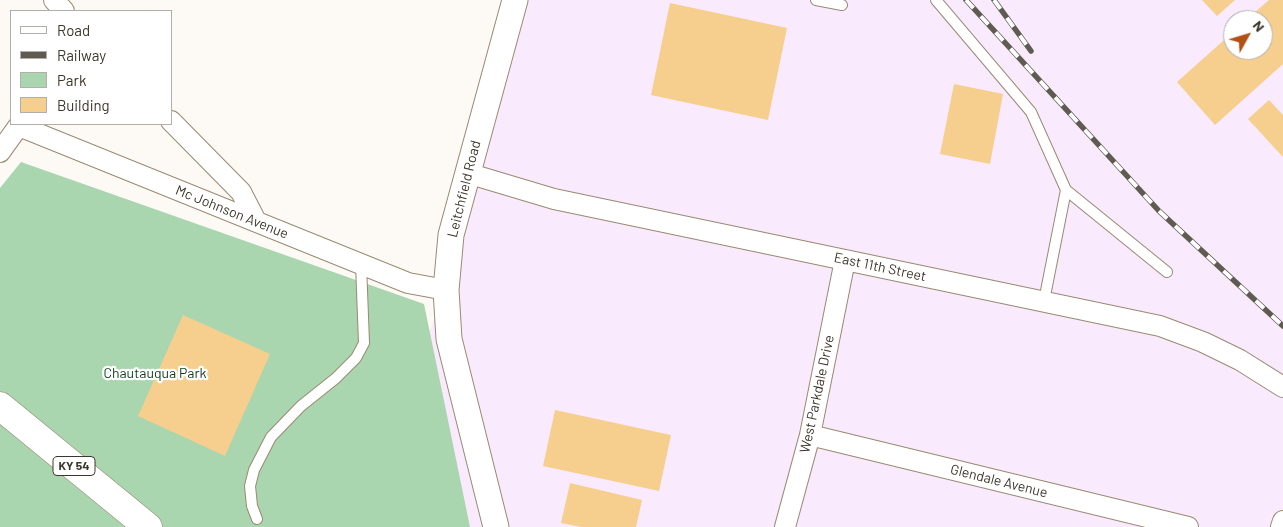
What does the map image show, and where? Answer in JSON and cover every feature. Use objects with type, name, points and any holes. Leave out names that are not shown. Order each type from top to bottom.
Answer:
[{"type":"main road","name":"KY 54","points":[[0,406],[148,527]]},
{"type":"street","points":[[54,0],[63,10]]},
{"type":"street","name":"Leitchfield Road","points":[[496,527],[450,339],[446,290],[451,235],[515,0]]},
{"type":"street","points":[[172,122],[241,192],[256,221]]},
{"type":"street","points":[[0,152],[20,125]]},
{"type":"street","name":"Mc Johnson Avenue","points":[[20,125],[408,283],[446,290]]},
{"type":"street","name":"East 11th Street","points":[[467,173],[554,199],[1160,326],[1203,342],[1240,360],[1283,387]]},
{"type":"street","name":"West Parkdale Drive","points":[[785,527],[810,435],[845,260]]},
{"type":"street","name":"Glendale Avenue","points":[[810,435],[1188,527]]},
{"type":"street","points":[[1282,527],[1283,521]]},
{"type":"lane","points":[[816,0],[842,5]]},
{"type":"lane","points":[[936,0],[1031,112],[1066,190],[1167,272]]},
{"type":"lane","points":[[1044,301],[1066,190]]},
{"type":"lane","points":[[257,519],[252,506],[250,486],[254,470],[271,437],[301,406],[336,378],[356,358],[364,343],[361,264]]},
{"type":"shaded area","points":[[528,0],[1283,0],[1283,527],[352,527],[446,290]]},
{"type":"green space","name":"Chautauqua Park","points":[[21,162],[424,304],[470,527],[0,527],[0,188]]},
{"type":"building","points":[[1202,0],[1235,0],[1223,10],[1217,16]]},
{"type":"building","points":[[1269,0],[1283,0],[1283,64],[1215,125],[1177,82],[1223,41],[1223,60],[1273,60],[1273,10],[1258,10]]},
{"type":"building","points":[[670,3],[787,28],[768,120],[651,95]]},
{"type":"building","points":[[954,84],[1003,94],[990,164],[940,154]]},
{"type":"building","points":[[1269,100],[1283,115],[1283,157],[1248,119]]},
{"type":"building","points":[[183,315],[270,354],[225,456],[138,416]]},
{"type":"building","points":[[555,410],[671,435],[659,491],[543,466]]},
{"type":"building","points":[[570,483],[642,500],[636,527],[581,527],[561,523]]},
{"type":"railway","points":[[966,0],[1159,211],[1283,326]]},
{"type":"railway","points":[[994,0],[1031,51]]}]
